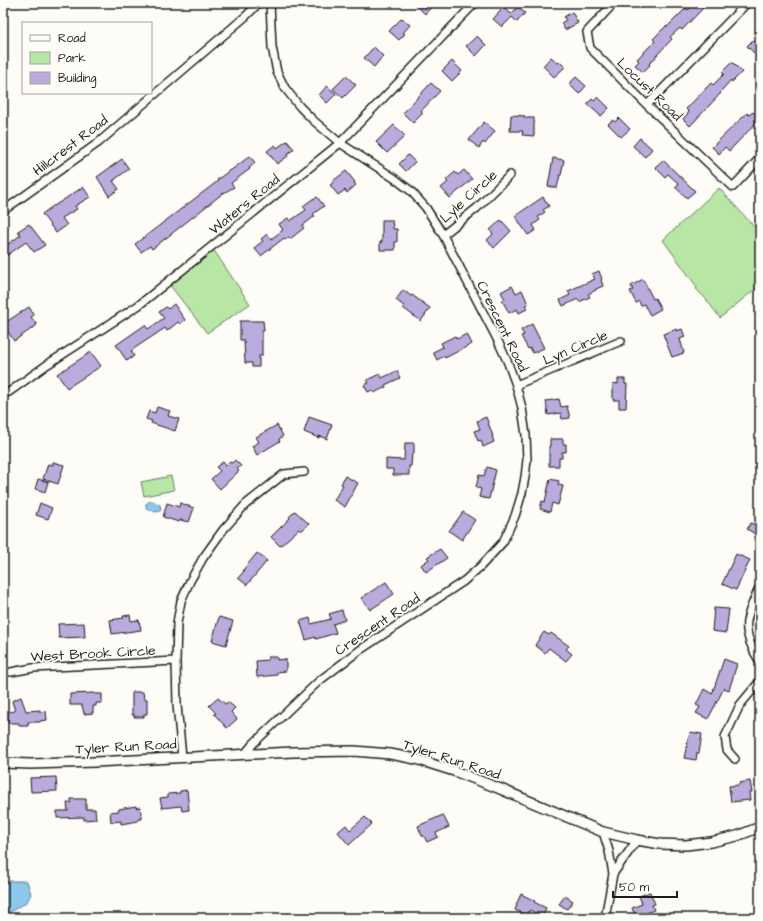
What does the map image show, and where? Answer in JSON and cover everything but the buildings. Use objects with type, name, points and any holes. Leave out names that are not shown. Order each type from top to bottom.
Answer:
[{"type":"street","name":"Hillcrest Road","points":[[3,211],[98,143],[246,16],[259,3]]},
{"type":"street","name":"Crescent Road","points":[[244,755],[253,744],[319,681],[360,650],[464,580],[481,566],[503,542],[518,507],[525,477],[527,460],[526,435],[522,408],[508,363],[443,235],[426,208],[411,191],[394,178],[340,143],[300,107],[285,88],[277,72],[272,47],[270,3]]},
{"type":"street","name":"Waters Road","points":[[3,394],[9,392],[48,364],[139,305],[340,143],[475,3]]},
{"type":"street","name":"Locust Road","points":[[614,3],[587,32],[590,48],[647,105],[734,186],[760,158]]},
{"type":"street","points":[[647,105],[747,3]]},
{"type":"street","name":"Lyle Circle","points":[[443,235],[477,208],[510,175]]},
{"type":"street","name":"Lyn Circle","points":[[516,385],[621,341]]},
{"type":"street","points":[[182,757],[177,705],[176,661],[177,623],[181,601],[190,580],[222,530],[246,505],[284,474],[304,472]]},
{"type":"street","points":[[760,586],[751,606],[746,623],[748,638],[755,655],[760,662]]},
{"type":"street","name":"West Brook Circle","points":[[11,672],[33,668],[176,661]]},
{"type":"street","points":[[735,759],[727,750],[725,737],[740,705],[760,681]]},
{"type":"street","name":"Tyler Run Road","points":[[3,763],[32,764],[293,752],[354,751],[390,754],[416,759],[454,771],[603,832],[637,840],[660,844],[686,845],[711,842],[737,836],[760,827]]},
{"type":"street","points":[[603,832],[609,851],[613,874],[604,918]]},
{"type":"street","points":[[613,874],[637,840]]},
{"type":"green space","points":[[719,188],[760,233],[760,285],[720,318],[706,299],[696,289],[697,287],[663,240]]},
{"type":"green space","points":[[211,246],[250,304],[207,333],[165,279]]},
{"type":"green space","points":[[171,476],[174,490],[144,496],[141,482]]},
{"type":"water","points":[[150,501],[160,505],[160,511],[156,512],[147,509],[146,504]]},
{"type":"water","points":[[10,881],[27,881],[31,894],[27,902],[3,916],[3,885]]}]
